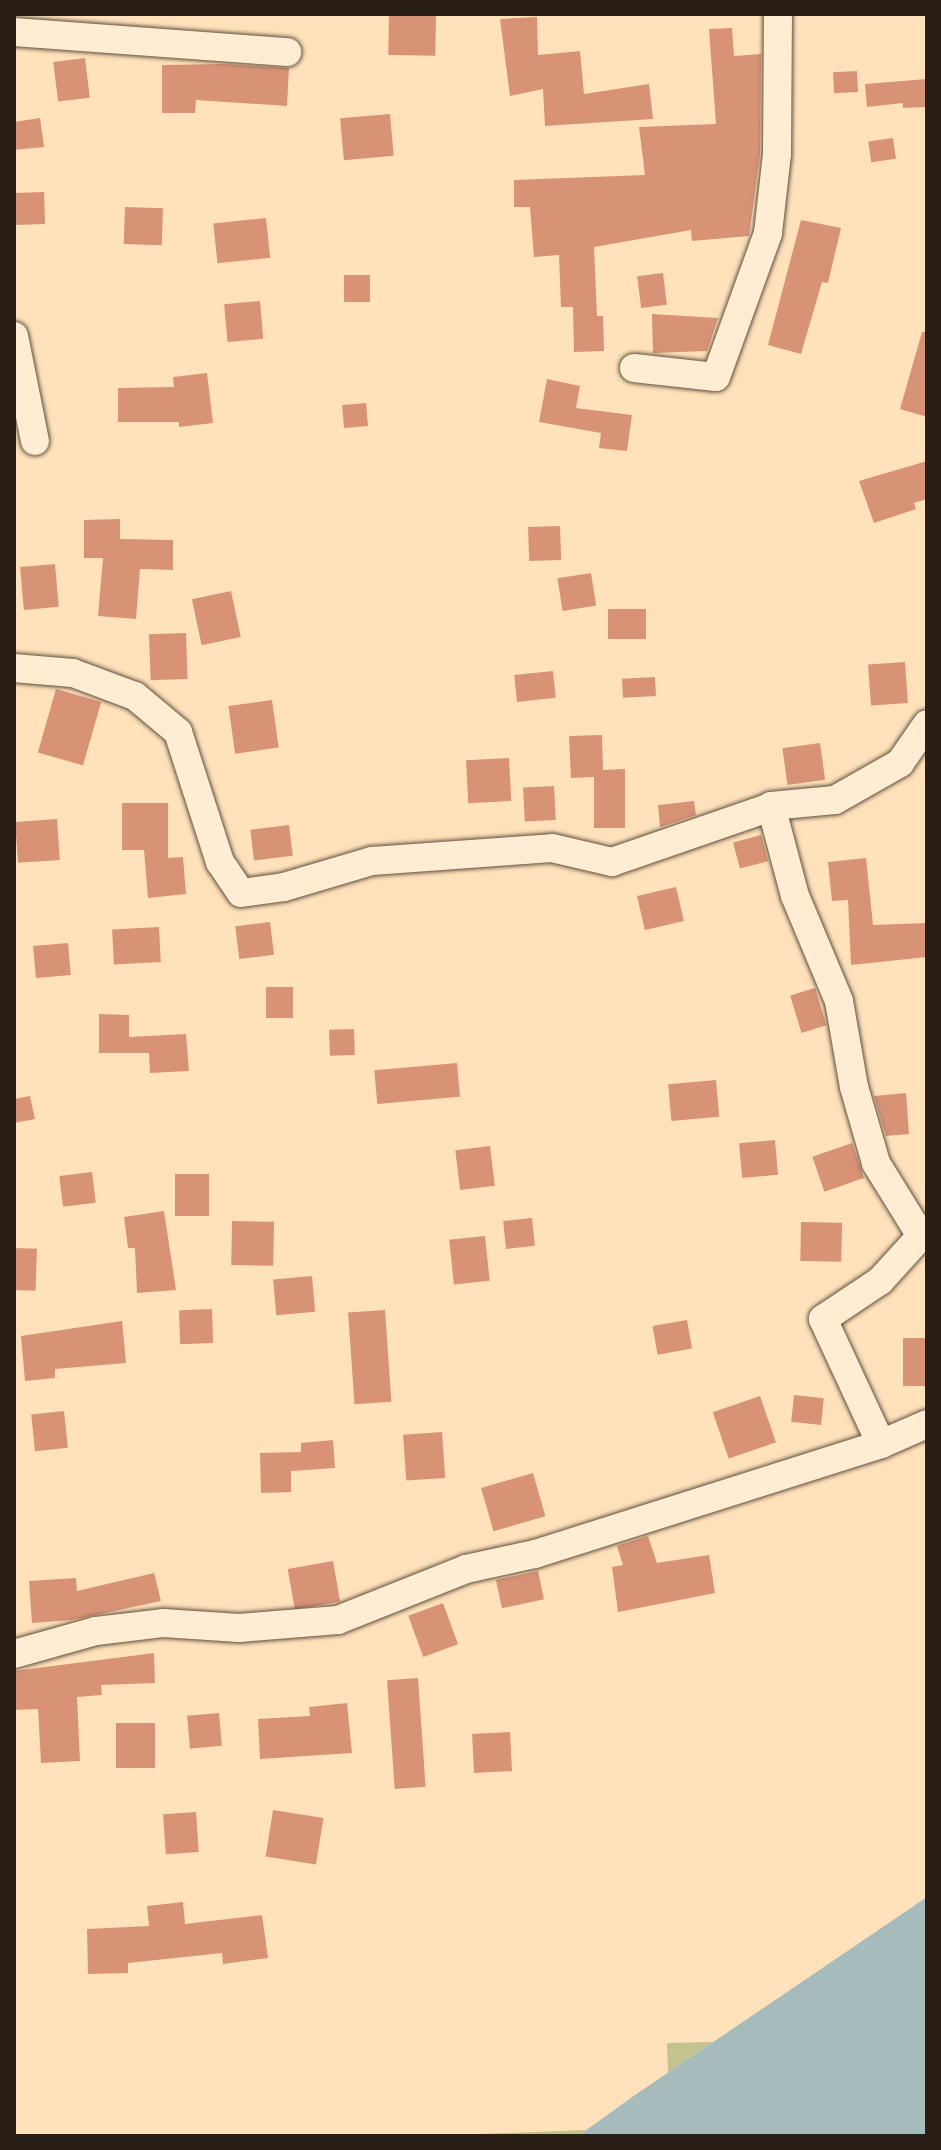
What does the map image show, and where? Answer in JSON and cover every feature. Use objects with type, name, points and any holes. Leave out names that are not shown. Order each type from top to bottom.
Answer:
[{"type":"street","points":[[634,368],[716,377],[768,233],[777,154],[778,14]]},
{"type":"street","points":[[33,26],[287,52]]},
{"type":"street","points":[[14,336],[35,441]]},
{"type":"street","points":[[14,668],[73,673],[135,696],[178,732],[220,862],[241,893],[284,887],[372,861],[552,848],[612,862],[771,807],[835,800],[900,763],[927,724]]},
{"type":"street","points":[[771,807],[795,896],[839,1001],[854,1087],[876,1163],[921,1236],[880,1281],[823,1319],[881,1444]]},
{"type":"street","points":[[14,1654],[96,1631],[163,1623],[239,1628],[338,1620],[466,1569],[535,1554],[881,1444],[927,1424]]},
{"type":"green space","points":[[713,2042],[668,2073],[667,2043]]},
{"type":"green space","points":[[586,2130],[578,2136],[424,2136]]},
{"type":"shaded area","points":[[927,1897],[927,2136],[578,2136],[635,2095]]},
{"type":"building","points":[[389,14],[436,15],[435,56],[388,55]]},
{"type":"building","points":[[537,17],[538,55],[580,51],[584,94],[649,84],[653,119],[545,126],[543,89],[510,96],[500,19]]},
{"type":"building","points":[[732,28],[734,56],[761,54],[760,153],[749,236],[692,241],[691,230],[594,247],[597,316],[603,316],[604,351],[574,352],[573,307],[561,307],[559,255],[534,257],[530,207],[514,207],[514,180],[645,175],[639,127],[716,124],[709,29]]},
{"type":"building","points":[[85,58],[90,98],[58,102],[53,62]]},
{"type":"building","points":[[223,64],[289,68],[287,106],[196,100],[195,113],[162,113],[162,65]]},
{"type":"building","points":[[857,71],[858,92],[834,93],[833,72]]},
{"type":"building","points":[[927,79],[927,107],[903,108],[903,103],[867,107],[865,84]]},
{"type":"building","points":[[390,114],[394,156],[344,160],[340,118]]},
{"type":"building","points":[[40,118],[44,147],[14,150],[14,122]]},
{"type":"building","points":[[893,138],[896,159],[871,162],[868,141]]},
{"type":"building","points":[[44,192],[45,224],[15,225],[14,193]]},
{"type":"building","points":[[125,207],[163,208],[162,245],[124,244]]},
{"type":"building","points":[[266,218],[270,258],[217,263],[213,224]]},
{"type":"building","points":[[801,220],[841,228],[828,283],[822,282],[801,354],[768,345]]},
{"type":"building","points":[[663,273],[667,305],[641,308],[637,276]]},
{"type":"building","points":[[344,275],[370,275],[370,302],[344,302]]},
{"type":"building","points":[[260,301],[263,339],[227,342],[224,304]]},
{"type":"building","points":[[652,314],[718,318],[707,351],[653,353]]},
{"type":"building","points":[[922,332],[927,332],[927,417],[900,409]]},
{"type":"building","points":[[207,373],[213,423],[179,427],[179,422],[118,422],[118,388],[174,387],[173,377]]},
{"type":"building","points":[[547,379],[580,386],[576,408],[632,415],[627,451],[599,448],[601,433],[539,422]]},
{"type":"building","points":[[366,403],[368,426],[344,428],[342,405]]},
{"type":"building","points":[[927,461],[927,499],[914,503],[916,509],[874,523],[859,481]]},
{"type":"building","points":[[120,519],[120,539],[173,540],[173,570],[140,569],[136,619],[98,616],[103,558],[84,558],[84,520]]},
{"type":"building","points":[[560,526],[561,560],[529,561],[528,527]]},
{"type":"building","points":[[55,564],[59,607],[24,610],[20,567]]},
{"type":"building","points":[[591,573],[596,606],[563,611],[557,578]]},
{"type":"building","points":[[231,591],[241,637],[202,645],[192,599]]},
{"type":"building","points":[[608,609],[646,609],[646,639],[608,639]]},
{"type":"building","points":[[186,633],[188,679],[151,680],[149,634]]},
{"type":"building","points":[[905,662],[908,703],[871,705],[868,665]]},
{"type":"building","points":[[553,671],[556,698],[517,702],[514,675]]},
{"type":"building","points":[[655,677],[656,696],[623,698],[622,679]]},
{"type":"building","points":[[56,689],[101,702],[83,765],[38,752]]},
{"type":"building","points":[[272,700],[279,748],[235,754],[228,706]]},
{"type":"building","points":[[602,735],[603,770],[625,769],[625,828],[594,828],[594,777],[571,778],[569,736]]},
{"type":"building","points":[[820,743],[825,780],[788,785],[782,748]]},
{"type":"building","points":[[509,758],[511,801],[468,803],[466,760]]},
{"type":"building","points":[[554,786],[556,820],[525,822],[523,788]]},
{"type":"building","points":[[694,801],[696,815],[660,827],[658,805]]},
{"type":"building","points":[[122,803],[168,803],[168,858],[183,857],[186,894],[148,898],[144,850],[122,850]]},
{"type":"building","points":[[57,819],[60,860],[18,863],[15,822]]},
{"type":"building","points":[[289,825],[293,856],[254,861],[250,830]]},
{"type":"building","points":[[761,835],[768,861],[740,869],[733,843]]},
{"type":"building","points":[[866,858],[873,925],[927,923],[927,957],[851,965],[848,900],[832,901],[828,862]]},
{"type":"building","points":[[676,887],[684,921],[645,930],[637,896]]},
{"type":"building","points":[[270,922],[274,955],[239,959],[235,926]]},
{"type":"building","points":[[159,927],[161,962],[114,964],[112,929]]},
{"type":"building","points":[[68,943],[71,975],[36,978],[33,946]]},
{"type":"building","points":[[266,987],[293,987],[293,1018],[266,1018]]},
{"type":"building","points":[[815,988],[826,1025],[802,1033],[790,996]]},
{"type":"building","points":[[99,1014],[129,1015],[129,1037],[186,1034],[189,1071],[150,1073],[149,1053],[99,1053]]},
{"type":"building","points":[[354,1029],[355,1055],[330,1056],[329,1030]]},
{"type":"building","points":[[457,1063],[460,1097],[377,1104],[374,1070]]},
{"type":"building","points":[[716,1080],[719,1117],[671,1121],[668,1084]]},
{"type":"building","points":[[906,1093],[909,1134],[886,1136],[874,1096]]},
{"type":"building","points":[[30,1096],[35,1119],[14,1123],[14,1099]]},
{"type":"building","points":[[775,1140],[778,1175],[742,1178],[739,1143]]},
{"type":"building","points":[[852,1143],[864,1178],[824,1192],[812,1157]]},
{"type":"building","points":[[490,1146],[495,1186],[460,1190],[455,1150]]},
{"type":"building","points":[[92,1172],[96,1203],[63,1207],[59,1176]]},
{"type":"building","points":[[175,1174],[209,1174],[209,1216],[175,1216]]},
{"type":"building","points":[[164,1211],[176,1290],[137,1293],[135,1248],[128,1248],[124,1217]]},
{"type":"building","points":[[532,1218],[535,1246],[506,1249],[503,1221]]},
{"type":"building","points":[[232,1221],[274,1222],[273,1266],[231,1265]]},
{"type":"building","points":[[801,1222],[842,1223],[841,1262],[800,1261]]},
{"type":"building","points":[[485,1236],[490,1281],[454,1285],[449,1240]]},
{"type":"building","points":[[14,1248],[37,1249],[36,1291],[14,1290]]},
{"type":"building","points":[[312,1276],[315,1312],[276,1315],[273,1279]]},
{"type":"building","points":[[212,1309],[213,1343],[180,1344],[179,1310]]},
{"type":"building","points":[[385,1310],[391,1402],[355,1404],[348,1313]]},
{"type":"building","points":[[687,1320],[692,1349],[658,1355],[653,1326]]},
{"type":"building","points":[[122,1321],[126,1363],[55,1369],[55,1378],[25,1381],[21,1336]]},
{"type":"building","points":[[903,1338],[927,1338],[927,1386],[903,1386]]},
{"type":"building","points":[[794,1395],[824,1398],[821,1425],[791,1422]]},
{"type":"building","points":[[760,1396],[776,1442],[729,1459],[713,1412]]},
{"type":"building","points":[[64,1411],[68,1448],[35,1451],[31,1414]]},
{"type":"building","points":[[442,1432],[445,1478],[406,1481],[403,1435]]},
{"type":"building","points":[[333,1440],[335,1468],[291,1471],[291,1492],[261,1493],[260,1453],[301,1452],[301,1443]]},
{"type":"building","points":[[533,1473],[545,1516],[493,1531],[481,1488]]},
{"type":"building","points":[[648,1536],[657,1563],[709,1555],[715,1593],[618,1612],[612,1567],[623,1565],[617,1546]]},
{"type":"building","points":[[333,1561],[340,1601],[295,1609],[288,1569]]},
{"type":"building","points":[[538,1571],[544,1599],[502,1608],[496,1580]]},
{"type":"building","points":[[154,1573],[161,1601],[72,1620],[32,1623],[29,1581],[76,1578],[77,1591]]},
{"type":"building","points":[[443,1603],[458,1644],[423,1657],[408,1616]]},
{"type":"building","points":[[154,1653],[155,1683],[101,1685],[102,1695],[77,1697],[80,1761],[41,1763],[38,1709],[14,1710],[14,1671]]},
{"type":"building","points":[[418,1678],[426,1787],[395,1789],[387,1680]]},
{"type":"building","points":[[347,1703],[352,1753],[260,1759],[258,1719],[310,1716],[309,1707]]},
{"type":"building","points":[[219,1713],[222,1746],[190,1749],[187,1716]]},
{"type":"building","points":[[116,1723],[155,1723],[155,1768],[116,1768]]},
{"type":"building","points":[[510,1732],[512,1771],[474,1773],[472,1734]]},
{"type":"building","points":[[273,1810],[323,1818],[316,1864],[266,1856]]},
{"type":"building","points":[[196,1812],[199,1852],[166,1854],[163,1814]]},
{"type":"building","points":[[183,1902],[185,1924],[262,1915],[268,1958],[223,1964],[222,1953],[128,1963],[128,1973],[88,1974],[87,1929],[149,1926],[147,1906]]}]
